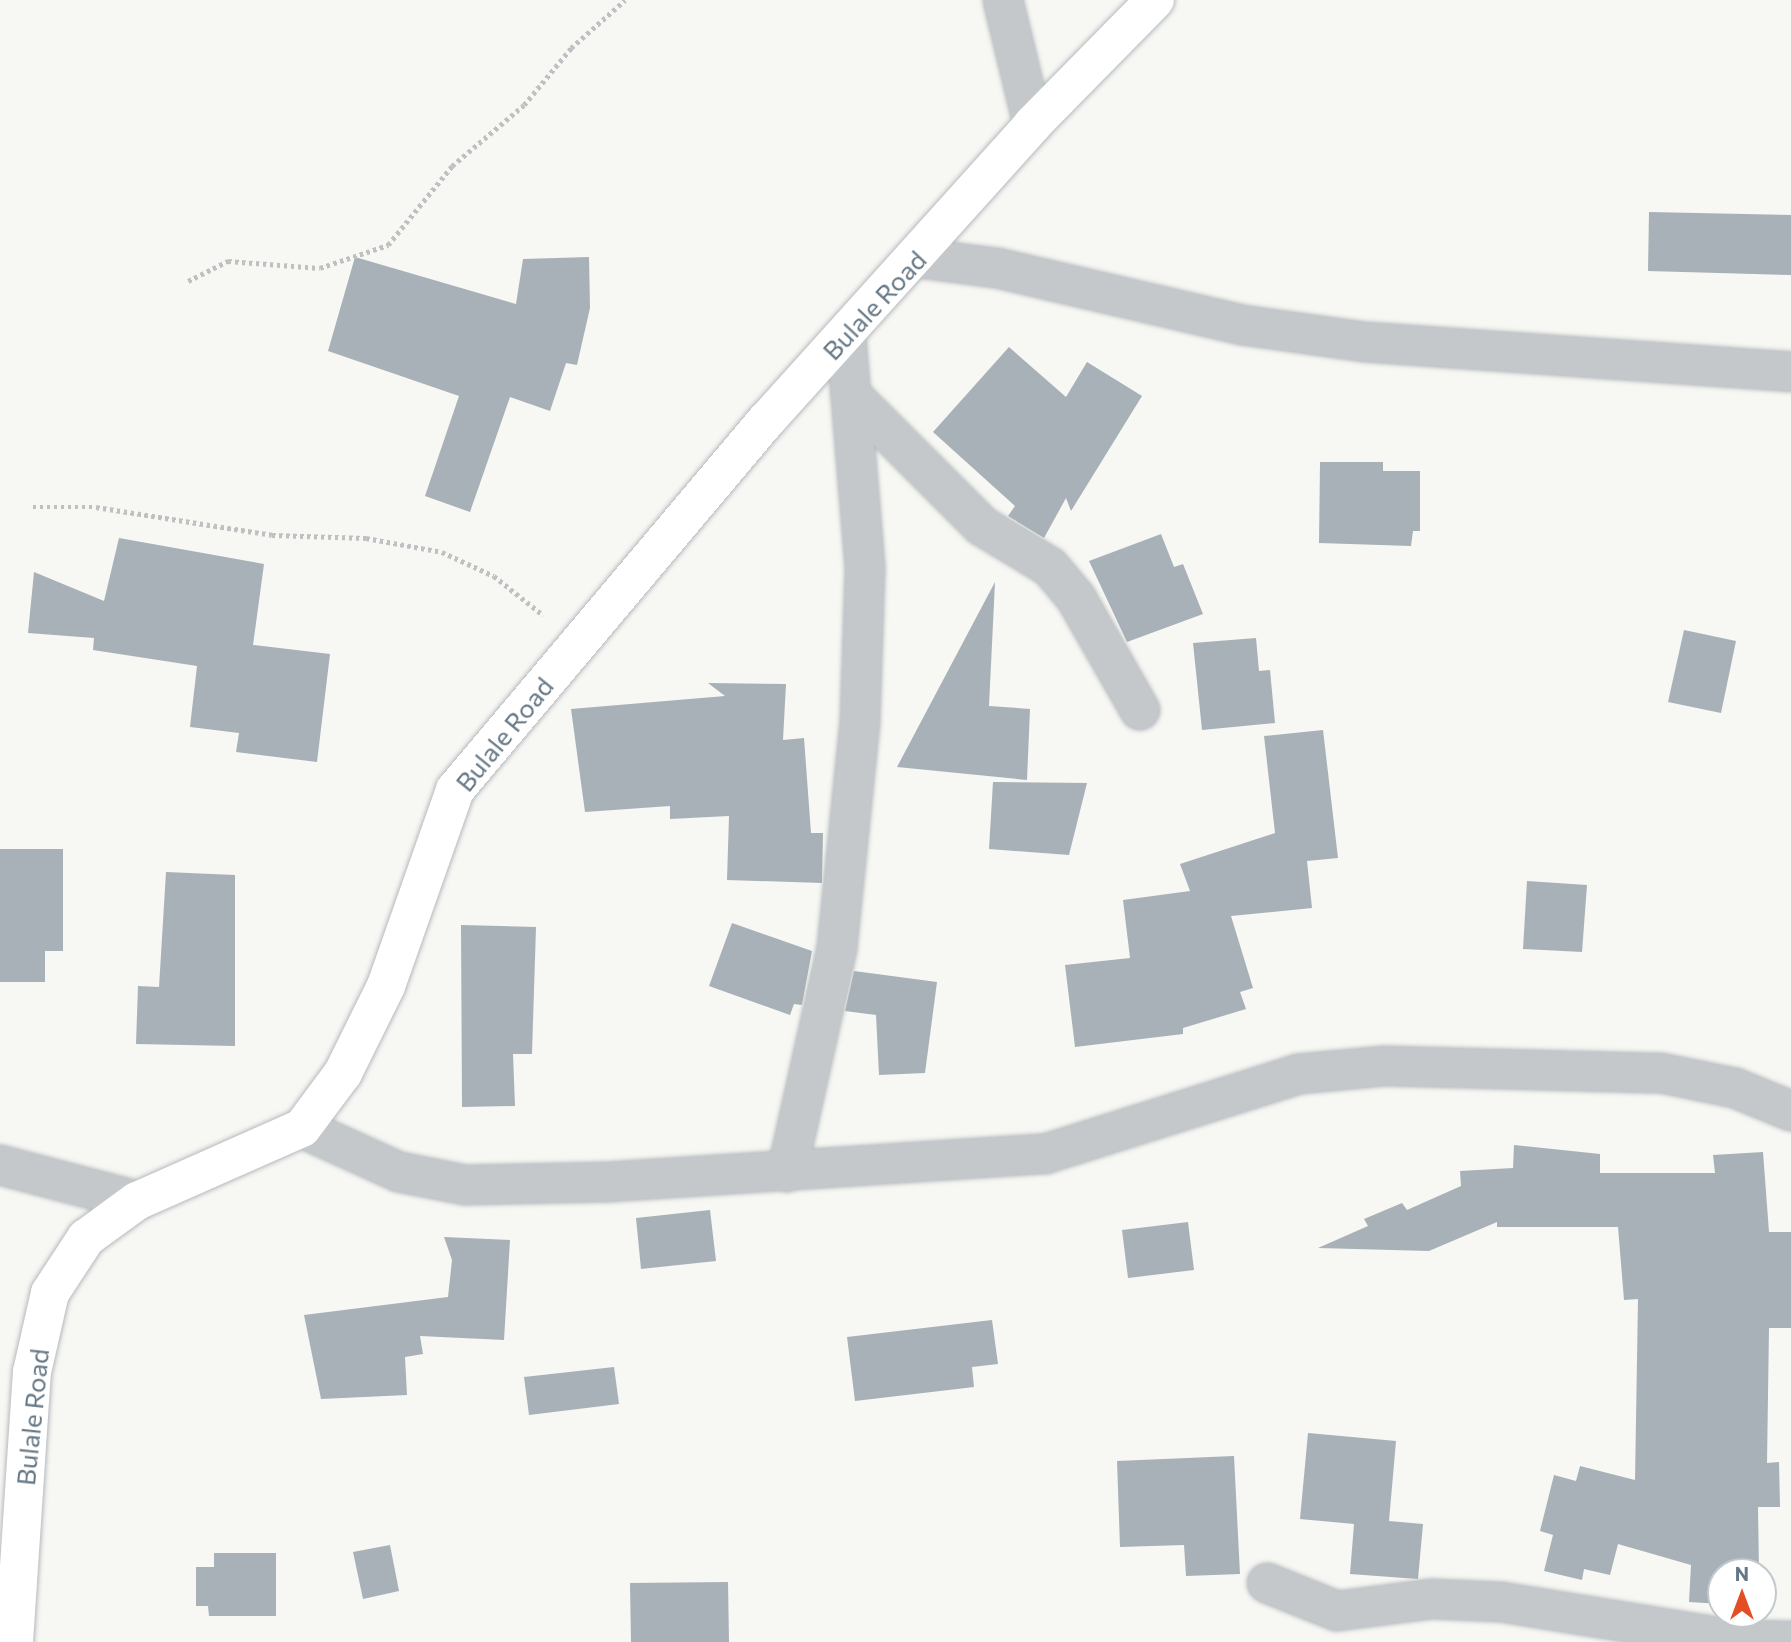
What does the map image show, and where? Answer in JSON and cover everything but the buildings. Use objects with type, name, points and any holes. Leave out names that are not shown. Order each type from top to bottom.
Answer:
[{"type":"street","points":[[1003,0],[1033,124]]},
{"type":"street","name":"Bulale Road","points":[[14,1642],[32,1372],[50,1293],[86,1238],[137,1201],[302,1128],[342,1073],[386,986],[454,790],[1033,124],[1155,0]]},
{"type":"street","points":[[918,258],[998,268],[1242,325],[1365,342],[1791,372]]},
{"type":"street","points":[[787,1172],[837,948],[860,721],[865,567],[846,336]]},
{"type":"street","points":[[851,395],[982,526],[1050,567],[1076,598],[1140,710]]},
{"type":"street","points":[[302,1128],[398,1172],[465,1185],[787,1172],[1045,1154],[1298,1074],[1385,1066],[1661,1073],[1735,1088],[1791,1111]]},
{"type":"street","points":[[0,1164],[137,1201]]},
{"type":"street","points":[[1267,1583],[1337,1611],[1432,1599],[1501,1602],[1736,1640],[1791,1642]]},
{"type":"path","points":[[188,281],[228,261],[320,268],[388,245],[452,166],[524,105],[571,48],[625,0]]},
{"type":"path","points":[[33,507],[96,507],[272,535],[366,538],[442,552],[494,576],[579,644]]}]
